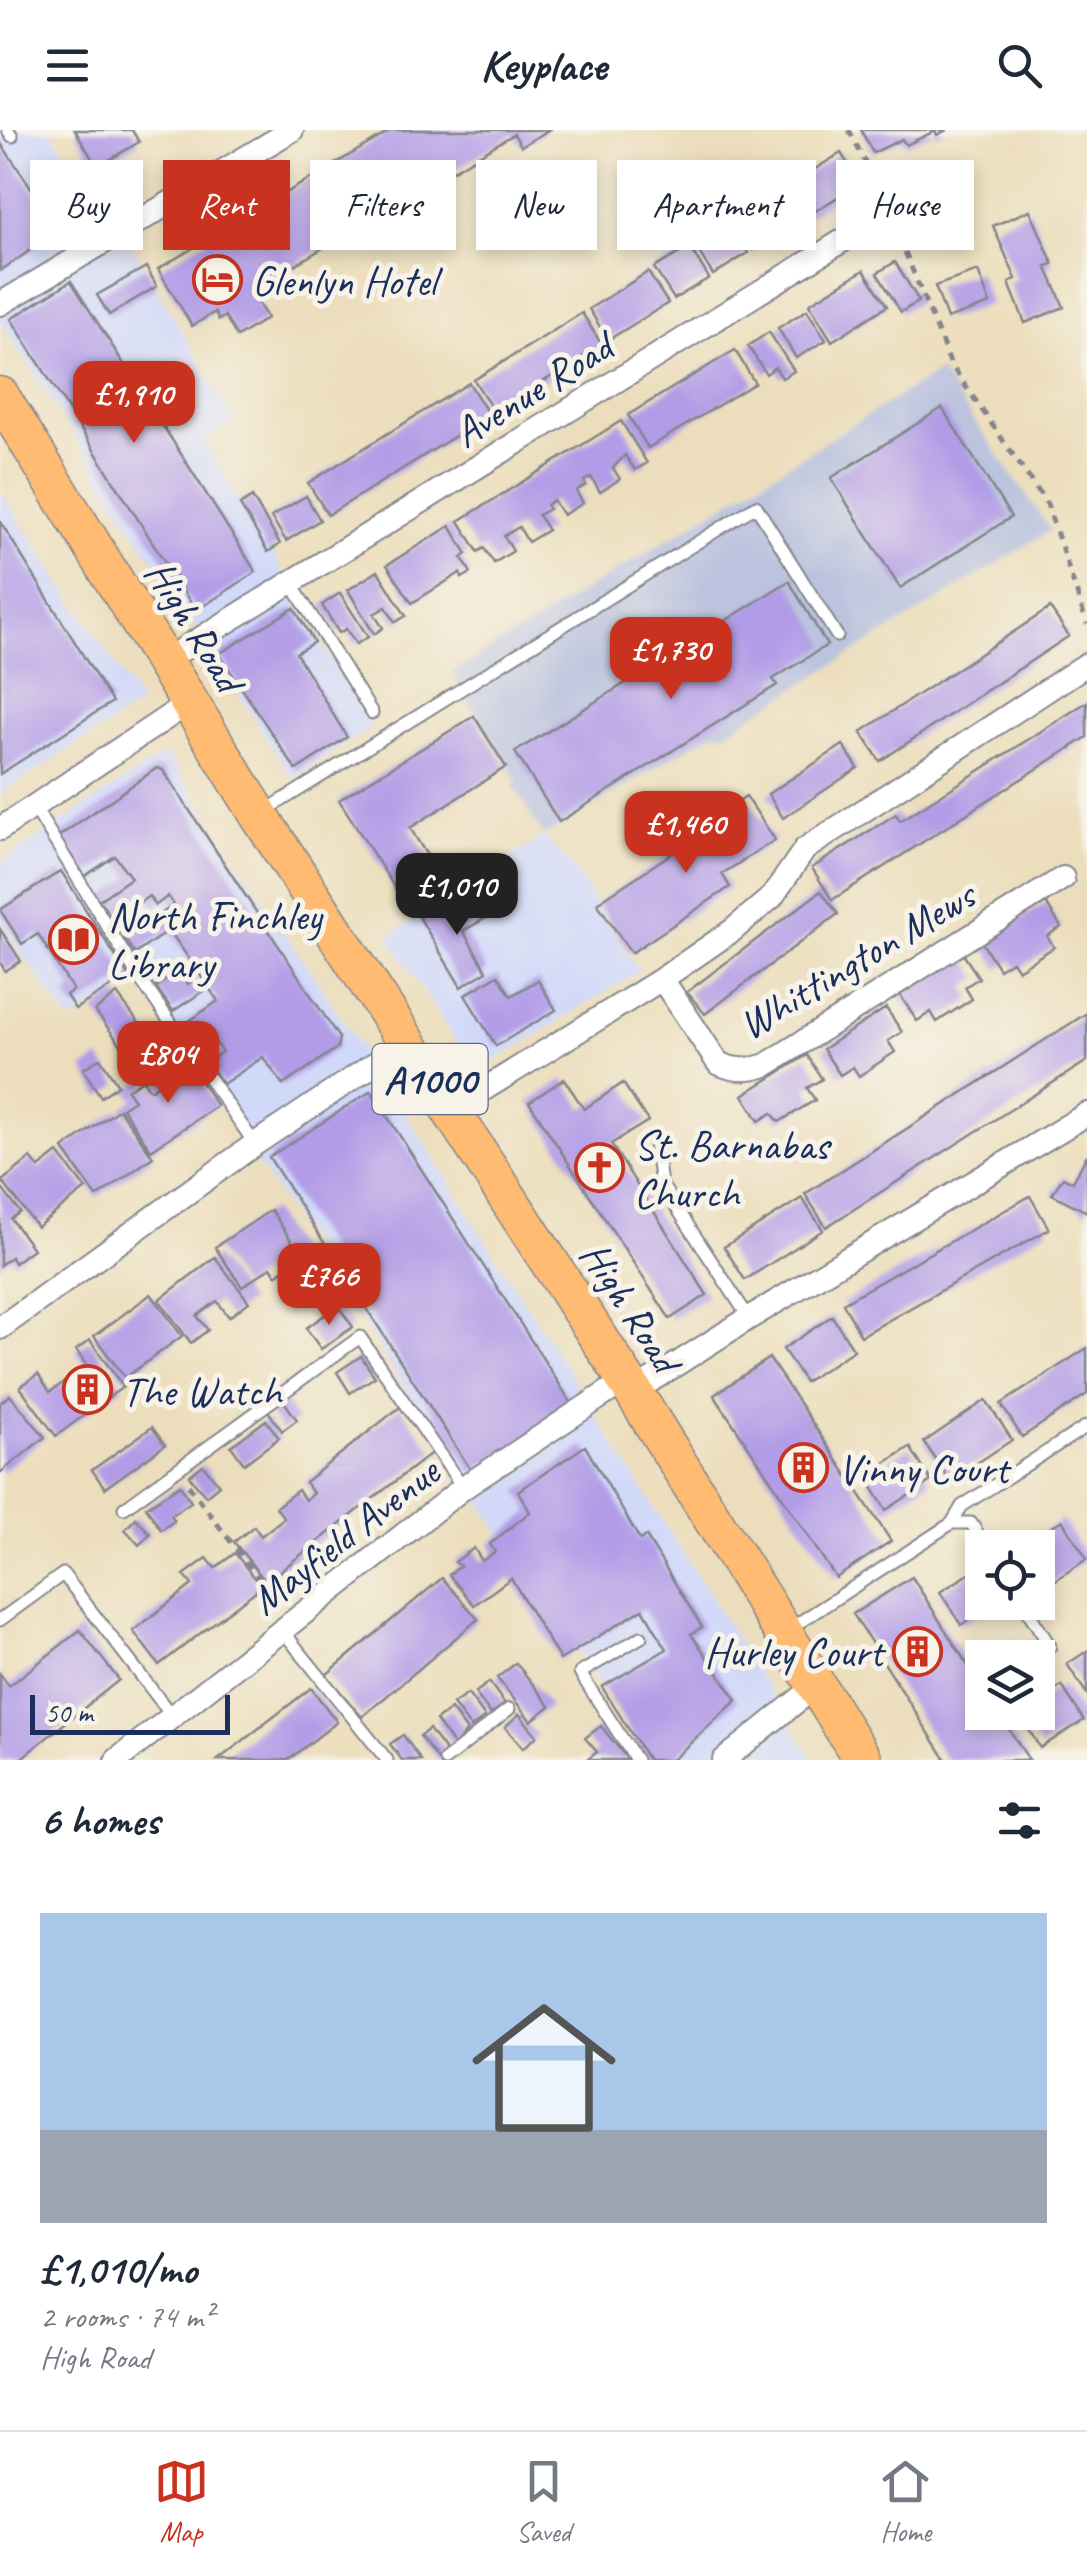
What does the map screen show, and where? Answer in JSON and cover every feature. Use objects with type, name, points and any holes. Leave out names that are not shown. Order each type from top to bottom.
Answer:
[{"type":"main road","name":"High Road","points":[[0,396],[259,815],[630,1386],[864,1760]]},
{"type":"street","points":[[0,304],[292,130]]},
{"type":"street","name":"Avenue Road","points":[[164,661],[836,245]]},
{"type":"street","points":[[449,1111],[662,979],[733,930],[772,898],[805,849],[1087,664]]},
{"type":"street","points":[[0,829],[190,702]]},
{"type":"street","name":"Whittington Mews","points":[[662,979],[718,1063],[731,1069],[750,1070],[766,1065],[1063,878]]},
{"type":"street","points":[[0,1328],[256,1144],[407,1042]]},
{"type":"street","name":"Mayfield Avenue","points":[[117,1760],[463,1488],[1087,1114]]},
{"type":"street","points":[[724,1760],[817,1685]]},
{"type":"lane","points":[[259,815],[756,506],[837,636]]},
{"type":"lane","points":[[291,582],[372,713]]},
{"type":"lane","points":[[34,807],[134,970],[256,1144]]},
{"type":"lane","points":[[655,1143],[661,1184],[748,1318]]},
{"type":"lane","points":[[124,1508],[360,1337],[463,1488]]},
{"type":"lane","points":[[784,1632],[952,1523],[962,1506],[1087,1426]]},
{"type":"lane","points":[[952,1523],[971,1523],[975,1530]]},
{"type":"lane","points":[[0,1620],[62,1574],[172,1716]]},
{"type":"lane","points":[[287,1626],[387,1760]]},
{"type":"lane","points":[[636,1760],[580,1674],[641,1637]]},
{"type":"lane","points":[[446,1760],[509,1709]]},
{"type":"path","points":[[849,130],[866,160]]},
{"type":"path","points":[[904,250],[950,365],[1047,504],[1087,624]]},
{"type":"path","points":[[177,1470],[287,1626]]},
{"type":"shaded area","points":[[0,130],[51,130],[70,160],[30,160],[30,250],[134,250],[235,421],[204,441],[372,727],[292,778],[0,319]]},
{"type":"shaded area","points":[[939,371],[1051,530],[724,733],[714,732],[544,836],[513,786],[518,782],[452,673]]},
{"type":"shaded area","points":[[0,490],[141,704],[0,794]]},
{"type":"shaded area","points":[[166,753],[432,1155],[813,1760],[650,1760],[137,980],[70,1021],[0,922],[0,863]]},
{"type":"shaded area","points":[[544,836],[571,866],[639,971],[476,1073],[388,936]]},
{"type":"building","points":[[75,130],[132,130],[139,142],[109,160],[93,160]]},
{"type":"building","points":[[392,130],[549,130],[521,146],[514,134],[456,169],[456,160],[341,160]]},
{"type":"building","points":[[861,130],[947,130],[937,135],[935,131],[906,145],[902,139],[873,153]]},
{"type":"building","points":[[0,142],[30,186],[31,250],[0,271]]},
{"type":"building","points":[[841,153],[845,160],[836,160],[836,198],[816,211],[816,168]]},
{"type":"building","points":[[310,179],[310,250],[320,250],[251,291],[267,318],[237,337],[225,316],[219,320],[215,312],[192,326],[158,269],[190,250],[290,250],[290,191]]},
{"type":"building","points":[[1030,210],[1053,264],[1046,266],[1064,307],[1025,323],[1009,283],[1016,279],[993,226]]},
{"type":"building","points":[[692,250],[709,278],[674,299],[654,268]]},
{"type":"building","points":[[698,250],[746,250],[748,253],[713,275]]},
{"type":"building","points":[[895,262],[919,301],[901,312],[877,273]]},
{"type":"building","points":[[146,267],[157,286],[109,315],[97,295]]},
{"type":"building","points":[[864,270],[887,306],[832,341],[809,304]]},
{"type":"building","points":[[978,271],[990,304],[947,319],[935,286]]},
{"type":"building","points":[[648,272],[668,303],[608,340],[589,309]]},
{"type":"building","points":[[71,281],[256,572],[196,611],[11,319]]},
{"type":"building","points":[[807,310],[826,340],[796,358],[778,328]]},
{"type":"building","points":[[582,313],[602,345],[494,412],[474,380]]},
{"type":"building","points":[[769,332],[794,371],[782,378],[775,367],[766,374],[748,346]]},
{"type":"building","points":[[735,350],[755,383],[648,448],[628,415]]},
{"type":"building","points":[[469,383],[489,415],[328,515],[308,483]]},
{"type":"building","points":[[942,408],[1011,517],[900,588],[831,478]]},
{"type":"building","points":[[621,421],[647,463],[635,470],[625,455],[613,468],[620,479],[600,492],[591,477],[584,481],[586,485],[576,491],[583,503],[563,515],[553,500],[546,505],[549,509],[538,515],[548,530],[528,542],[519,527],[504,536],[513,551],[494,563],[484,548],[478,552],[459,521]]},
{"type":"building","points":[[306,496],[320,520],[286,541],[271,517]]},
{"type":"building","points":[[252,497],[280,544],[268,552],[240,505]]},
{"type":"building","points":[[0,521],[112,702],[0,774]]},
{"type":"building","points":[[450,526],[467,554],[462,558],[471,573],[462,578],[460,573],[412,603],[387,565]]},
{"type":"building","points":[[378,571],[406,616],[395,622],[386,607],[374,614],[383,628],[374,634],[348,590]]},
{"type":"building","points":[[789,581],[827,645],[773,679],[777,685],[559,822],[515,752]]},
{"type":"building","points":[[340,593],[368,637],[356,644],[346,629],[339,633],[322,605]]},
{"type":"building","points":[[294,608],[314,642],[296,653],[347,737],[296,770],[219,654]]},
{"type":"building","points":[[1050,608],[1069,636],[880,761],[861,732]]},
{"type":"building","points":[[1087,702],[1087,737],[832,900],[812,868],[896,814],[900,821]]},
{"type":"building","points":[[474,716],[506,767],[410,828],[443,881],[405,904],[339,800]]},
{"type":"building","points":[[843,745],[858,768],[783,818],[768,794]]},
{"type":"building","points":[[157,768],[163,770],[339,1038],[337,1048],[283,1085],[263,1057],[223,1084],[208,1062],[222,1052],[214,1040],[206,1046],[189,1021],[218,1001],[169,930],[135,954],[125,939],[174,905],[168,896],[155,906],[149,896],[113,921],[99,900],[131,878],[115,856],[85,876],[58,837]]},
{"type":"building","points":[[746,796],[775,840],[722,874],[730,887],[631,953],[597,903],[698,836],[694,830]]},
{"type":"building","name":"North Finchley Library","points":[[61,871],[128,976],[75,1009],[66,995],[73,990],[38,934],[22,944],[0,910]]},
{"type":"building","points":[[821,891],[838,914],[705,1014],[687,992]]},
{"type":"building","points":[[475,896],[488,917],[463,931],[487,971],[461,987],[419,917],[444,902],[450,911]]},
{"type":"building","points":[[1046,903],[1061,927],[1047,936],[1054,947],[1018,970],[1012,961],[999,969],[982,943]]},
{"type":"building","points":[[0,929],[21,961],[5,971],[0,962]]},
{"type":"building","points":[[963,954],[979,978],[965,987],[972,999],[937,1022],[931,1012],[917,1021],[900,995]]},
{"type":"building","points":[[179,971],[188,984],[195,979],[204,991],[173,1011],[156,987]]},
{"type":"building","points":[[498,975],[511,996],[538,980],[556,1010],[496,1046],[465,995]]},
{"type":"building","points":[[117,994],[150,1038],[128,1054],[95,1011]]},
{"type":"building","points":[[886,1008],[902,1032],[888,1041],[895,1052],[859,1076],[853,1067],[840,1075],[823,1049]]},
{"type":"building","points":[[1087,1013],[1087,1061],[826,1227],[805,1194]]},
{"type":"building","points":[[807,1055],[822,1079],[807,1088],[815,1100],[779,1122],[772,1113],[759,1121],[743,1095]]},
{"type":"building","points":[[100,1058],[118,1085],[101,1097],[83,1069]]},
{"type":"building","points":[[189,1064],[217,1106],[151,1150],[122,1108],[134,1100],[127,1090],[143,1080],[150,1090]]},
{"type":"building","points":[[564,1079],[584,1109],[623,1083],[648,1121],[611,1144],[707,1295],[670,1319],[529,1102]]},
{"type":"building","points":[[371,1091],[574,1407],[472,1472],[269,1157]]},
{"type":"building","points":[[119,1109],[153,1157],[97,1197],[63,1149]]},
{"type":"building","points":[[58,1153],[86,1189],[37,1227],[2,1181],[31,1158],[39,1168]]},
{"type":"building","points":[[1087,1155],[1087,1212],[1052,1194],[1063,1177],[1073,1182]]},
{"type":"building","points":[[0,1186],[20,1212],[11,1219],[33,1249],[14,1263],[11,1257],[0,1265]]},
{"type":"building","points":[[1030,1196],[1049,1229],[861,1336],[843,1303]]},
{"type":"building","points":[[802,1198],[823,1230],[745,1280],[724,1247]]},
{"type":"building","points":[[271,1210],[296,1248],[283,1257],[289,1266],[276,1275],[271,1267],[242,1287],[215,1247]]},
{"type":"building","points":[[215,1257],[249,1302],[229,1317],[217,1301],[197,1316],[208,1330],[191,1343],[159,1300]]},
{"type":"building","points":[[151,1294],[182,1336],[125,1378],[94,1336]]},
{"type":"building","points":[[338,1306],[353,1327],[321,1349],[306,1328]]},
{"type":"building","points":[[832,1316],[854,1350],[805,1382],[783,1349]]},
{"type":"building","name":"The Watch","points":[[90,1340],[123,1387],[56,1436],[20,1387],[38,1374],[50,1392],[87,1366],[76,1350]]},
{"type":"building","points":[[1087,1348],[1087,1394],[1022,1437],[1001,1404]]},
{"type":"building","points":[[361,1356],[375,1377],[350,1393],[337,1372]]},
{"type":"building","name":"Vinny Court","points":[[769,1358],[891,1541],[836,1578],[714,1395]]},
{"type":"building","points":[[10,1395],[45,1437],[0,1473],[0,1403]]},
{"type":"building","points":[[283,1400],[297,1420],[282,1431],[268,1411]]},
{"type":"building","points":[[986,1400],[1012,1440],[950,1481],[924,1442]]},
{"type":"building","points":[[400,1407],[434,1451],[266,1582],[234,1542],[254,1526],[261,1536],[284,1518],[276,1507],[298,1490],[305,1500],[313,1493],[305,1482]]},
{"type":"building","points":[[266,1420],[279,1438],[244,1464],[231,1446]]},
{"type":"building","points":[[152,1427],[165,1445],[105,1488],[92,1470]]},
{"type":"building","points":[[585,1446],[640,1540],[646,1536],[702,1627],[691,1634],[737,1700],[672,1760],[648,1760],[602,1687],[667,1649],[643,1609],[560,1660],[511,1578],[474,1605],[449,1575],[460,1566],[455,1562],[474,1548],[482,1561],[495,1552],[490,1544],[530,1512],[518,1491]]},
{"type":"building","points":[[910,1447],[931,1481],[886,1510],[865,1476]]},
{"type":"building","points":[[203,1465],[219,1485],[206,1496],[189,1476]]},
{"type":"building","points":[[180,1485],[191,1502],[171,1515],[174,1521],[161,1530],[146,1507]]},
{"type":"building","points":[[136,1518],[150,1534],[139,1545],[125,1529]]},
{"type":"building","points":[[1062,1520],[1087,1559],[1055,1581],[1055,1530],[1046,1530]]},
{"type":"building","points":[[235,1553],[261,1587],[159,1665],[133,1631],[192,1585],[184,1575],[207,1558],[215,1568]]},
{"type":"building","name":"Hurley Court","points":[[912,1577],[965,1661],[965,1730],[1010,1730],[1029,1760],[946,1760],[853,1614]]},
{"type":"building","points":[[965,1577],[965,1620],[969,1620],[961,1625],[940,1592]]},
{"type":"building","points":[[442,1578],[478,1619],[362,1717],[326,1675]]},
{"type":"building","points":[[80,1630],[119,1680],[19,1760],[0,1760],[0,1674],[9,1686]]},
{"type":"building","points":[[1087,1651],[1087,1694],[1067,1664]]},
{"type":"building","points":[[516,1663],[550,1706],[531,1721],[497,1678]]},
{"type":"building","points":[[489,1682],[505,1704],[491,1714],[475,1693]]},
{"type":"building","points":[[1062,1686],[1084,1720],[1040,1748],[1029,1730],[1055,1730],[1055,1690]]},
{"type":"building","points":[[311,1688],[337,1722],[288,1760],[218,1760]]},
{"type":"building","points":[[468,1694],[485,1717],[471,1728],[453,1704]]},
{"type":"building","points":[[451,1709],[467,1731],[454,1746],[436,1720]]},
{"type":"building","points":[[519,1714],[537,1736],[523,1748],[505,1727]]},
{"type":"building","points":[[601,1726],[628,1760],[587,1760],[597,1752],[585,1738]]},
{"type":"building","points":[[429,1729],[446,1752],[438,1760],[420,1736]]},
{"type":"building","points":[[403,1735],[421,1760],[402,1760],[390,1744]]},
{"type":"place","name":"Glenlyn Hotel","points":[[217,280]]},
{"type":"place","name":"North Finchley Library","points":[[73,939]]},
{"type":"place","name":"St. Barnabas Church","points":[[599,1168]]},
{"type":"place","name":"The Watch","points":[[87,1390]]},
{"type":"place","name":"Vinny Court","points":[[803,1468]]},
{"type":"place","name":"Hurley Court","points":[[918,1651]]}]
